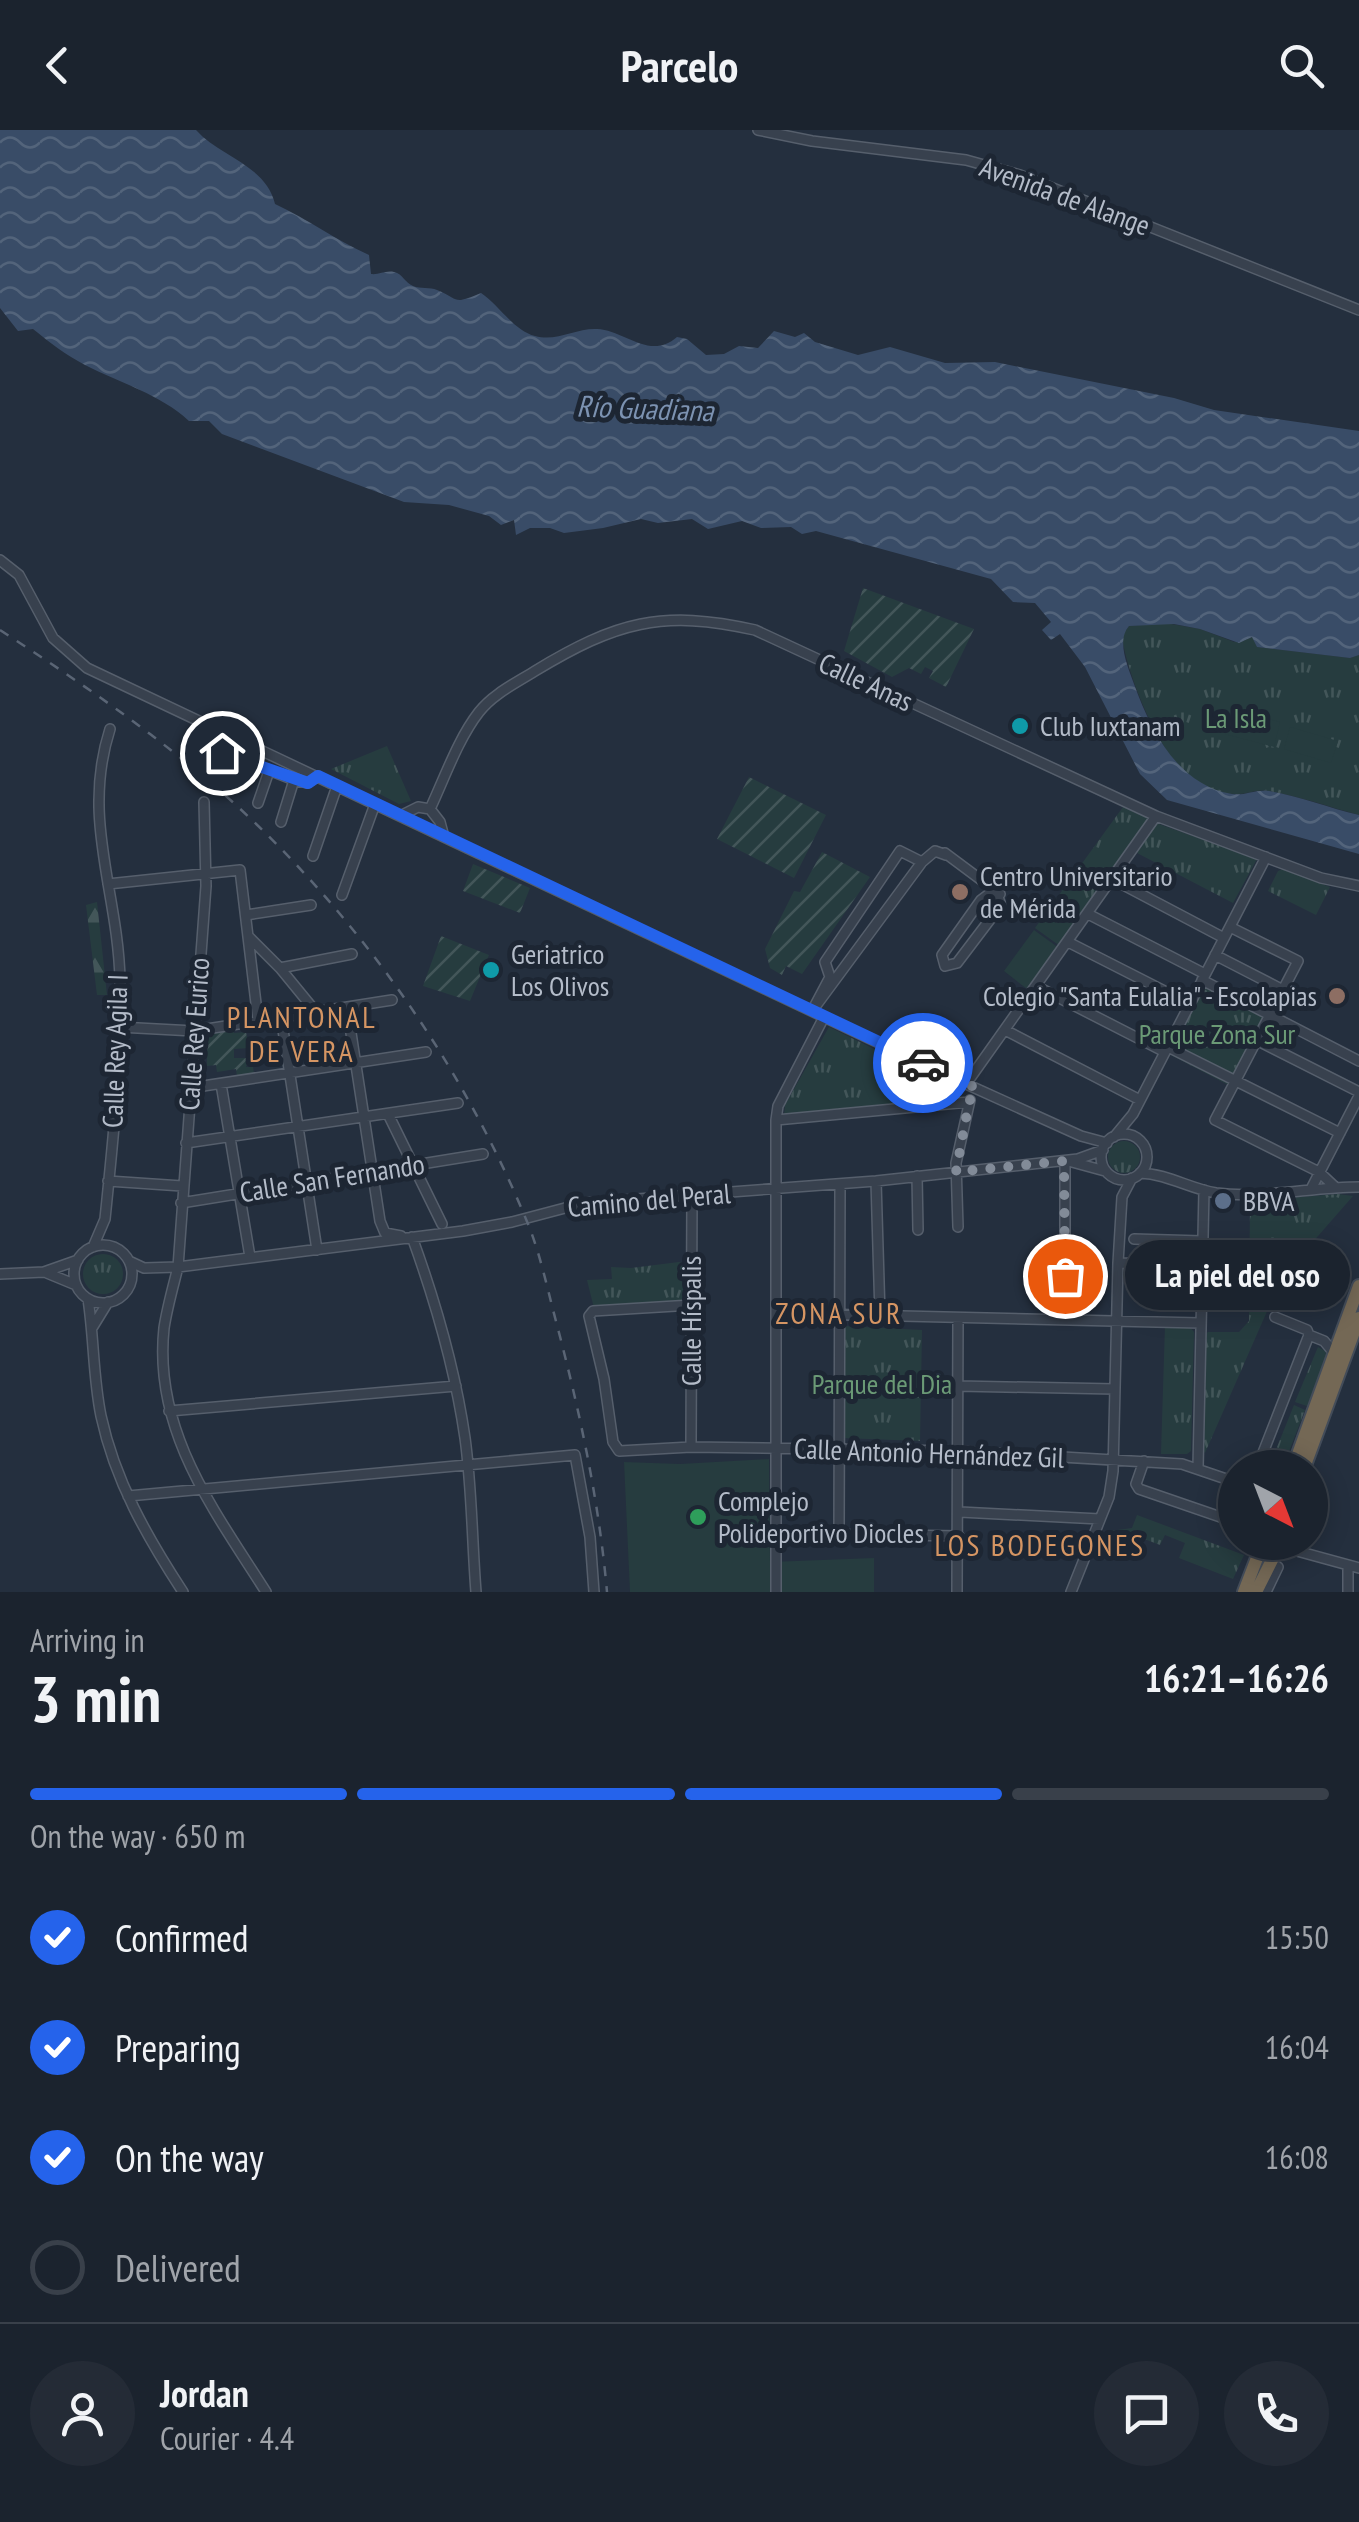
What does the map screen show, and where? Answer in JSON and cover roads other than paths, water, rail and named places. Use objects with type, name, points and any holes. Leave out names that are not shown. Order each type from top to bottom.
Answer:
[{"type":"highway","points":[[1299,1450],[1334,1353],[1332,1340],[1359,1286]]},
{"type":"highway","points":[[1300,1450],[1359,1302]]},
{"type":"highway","points":[[1311,1450],[1359,1318]]},
{"type":"highway","points":[[1311,1450],[1359,1330]]},
{"type":"highway","points":[[1244,1592],[1256,1560]]},
{"type":"highway","points":[[1256,1592],[1277,1560]]},
{"type":"street","name":"Avenida de Alange","points":[[758,130],[812,141],[966,160],[1020,175],[1359,310]]},
{"type":"street","points":[[0,560],[19,575],[48,630],[80,664],[1104,1148],[1122,1196],[1114,1459],[1109,1497],[1071,1592]]},
{"type":"street","name":"Calle Anas","points":[[430,809],[471,724],[480,709],[498,693],[581,643],[636,623],[678,618],[712,620],[755,630],[1156,816],[1322,878],[1359,886]]},
{"type":"street","name":"Calle Rey Agila I","points":[[93,1247],[105,1218],[120,1027],[117,939],[99,839],[97,799],[110,730]]},
{"type":"street","points":[[207,746],[294,780],[308,783],[318,776]]},
{"type":"street","points":[[238,784],[245,763]]},
{"type":"street","points":[[258,804],[270,771]]},
{"type":"street","points":[[280,822],[294,780]]},
{"type":"street","points":[[313,856],[337,786]]},
{"type":"street","name":"Calle Rey Eurico","points":[[204,802],[206,872],[178,1267],[164,1328],[163,1362],[174,1431],[199,1488],[266,1592]]},
{"type":"street","points":[[342,895],[375,804]]},
{"type":"street","points":[[400,816],[418,807],[430,809],[440,822],[444,837]]},
{"type":"street","points":[[958,1227],[956,1172],[971,1086],[1005,1030],[1156,816]]},
{"type":"street","points":[[812,1010],[830,977],[825,962],[900,851],[918,859]]},
{"type":"street","points":[[812,1010],[918,859],[934,851],[946,854],[1000,893],[1001,902],[959,961],[945,966],[942,955],[983,898],[994,894],[1001,902]]},
{"type":"street","points":[[1104,1148],[1133,1114],[1266,858]]},
{"type":"street","points":[[108,884],[240,870],[258,1020]]},
{"type":"street","points":[[974,877],[983,898]]},
{"type":"street","points":[[1112,880],[1224,938]]},
{"type":"street","points":[[246,915],[311,906]]},
{"type":"street","points":[[1088,914],[1269,1016],[1359,1061]]},
{"type":"street","points":[[1230,927],[1298,961],[1215,1120],[1320,1172],[1335,1187]]},
{"type":"street","points":[[248,937],[316,1012]]},
{"type":"street","points":[[1068,942],[1190,1004]]},
{"type":"street","points":[[280,968],[352,954]]},
{"type":"street","points":[[1215,955],[1284,990]]},
{"type":"street","points":[[829,972],[840,974]]},
{"type":"street","points":[[1036,986],[1340,1133]]},
{"type":"street","points":[[120,1027],[194,1032],[392,1000]]},
{"type":"street","points":[[347,1006],[382,1228],[385,1233],[408,1238],[432,1295],[456,1386],[467,1468],[476,1592]]},
{"type":"street","points":[[281,1017],[317,1250]]},
{"type":"street","points":[[776,1592],[776,1120],[778,1106],[824,1017]]},
{"type":"street","points":[[1005,1030],[1140,1100]]},
{"type":"street","points":[[1256,1040],[1359,1094],[1311,1188]]},
{"type":"street","points":[[190,1088],[426,1052]]},
{"type":"street","points":[[221,1084],[250,1258]]},
{"type":"street","points":[[776,1120],[969,1102]]},
{"type":"street","points":[[186,1144],[458,1103]]},
{"type":"street","points":[[388,1114],[442,1224]]},
{"type":"street","points":[[1133,1114],[1136,1138]]},
{"type":"street","points":[[1104,1148],[1125,1135],[1136,1138],[1144,1146],[1147,1158],[1164,1176]]},
{"type":"street","points":[[1081,1136],[1104,1148]]},
{"type":"street","name":"Camino del Peral","points":[[149,1268],[408,1238],[512,1222],[584,1203],[876,1181],[1064,1161],[1104,1148]]},
{"type":"street","name":"Calle San Fernando","points":[[182,1203],[482,1154]]},
{"type":"street","points":[[1122,1196],[1147,1158]]},
{"type":"street","points":[[1064,1161],[1065,1319]]},
{"type":"street","name":"Camino del Peral","points":[[1064,1161],[1111,1174]]},
{"type":"street","points":[[1111,1174],[1164,1176],[1229,1194],[1359,1187]]},
{"type":"street","points":[[918,1176],[918,1230]]},
{"type":"street","points":[[108,1181],[182,1186]]},
{"type":"street","points":[[876,1181],[880,1315]]},
{"type":"street","points":[[840,1184],[839,1534],[959,1536]]},
{"type":"street","points":[[1198,1468],[1204,1190]]},
{"type":"street","name":"Calle Híspalis","points":[[691,1447],[692,1194]]},
{"type":"street","name":"Calle Rey Agila I","points":[[105,1218],[113,1248]]},
{"type":"street","points":[[1134,1239],[1202,1240]]},
{"type":"street","points":[[0,1274],[44,1272],[78,1260],[93,1247],[113,1248],[149,1268],[130,1283],[124,1294],[108,1302],[92,1328]]},
{"type":"street","points":[[76,1285],[78,1260]]},
{"type":"street","points":[[129,1260],[130,1283]]},
{"type":"street","points":[[1118,1263],[1201,1264]]},
{"type":"street","points":[[44,1272],[70,1280],[88,1299],[100,1412],[118,1474],[184,1592]]},
{"type":"street","points":[[1132,1287],[1200,1288]]},
{"type":"street","points":[[88,1299],[108,1302]]},
{"type":"street","name":"Calle Antonio Hernández Gil","points":[[692,1305],[593,1311],[589,1316],[613,1442],[619,1451],[691,1447],[958,1451],[1144,1461],[1198,1468],[1218,1476]]},
{"type":"street","points":[[776,1313],[1200,1323]]},
{"type":"street","points":[[1275,1317],[1309,1334],[1332,1340]]},
{"type":"street","points":[[957,1592],[958,1318]]},
{"type":"street","points":[[1264,1450],[1309,1334]]},
{"type":"street","points":[[170,1411],[456,1386]]},
{"type":"street","points":[[958,1386],[1115,1388]]},
{"type":"street","points":[[128,1496],[467,1468],[576,1455],[590,1537],[594,1592]]},
{"type":"street","points":[[1144,1461],[1136,1484],[1138,1489],[1218,1516]]},
{"type":"street","points":[[960,1512],[1100,1519]]},
{"type":"street","points":[[1328,1559],[1354,1568],[1348,1592]]},
{"type":"street","points":[[1266,1592],[1278,1560]]},
{"type":"water","name":"Río Guadiana","points":[[0,130],[196,130],[262,180],[275,204],[369,255],[371,274],[394,272],[413,286],[434,289],[457,300],[481,293],[520,329],[535,336],[597,329],[657,346],[677,337],[687,339],[706,355],[724,354],[739,346],[758,348],[774,331],[795,337],[804,333],[815,342],[858,355],[890,347],[945,363],[995,362],[1174,398],[1214,410],[1359,431],[1359,655],[1350,658],[1257,647],[1252,637],[1239,643],[1174,624],[1129,626],[1123,646],[1149,720],[1182,768],[1213,789],[1232,794],[1269,791],[1359,815],[1359,854],[1167,800],[1140,774],[1085,667],[1060,634],[1051,640],[1042,630],[1051,622],[1035,603],[1013,602],[991,579],[816,531],[802,534],[791,527],[761,528],[742,521],[708,529],[692,519],[658,523],[641,519],[564,533],[530,528],[516,535],[514,520],[501,525],[489,516],[449,505],[404,502],[222,434],[209,421],[189,421],[153,396],[78,361],[33,329],[18,331],[0,308]]},
{"type":"railway","points":[[0,630],[122,713],[236,805],[325,897],[405,999],[440,1053],[502,1166],[537,1249],[588,1457],[607,1592]]},
{"type":"place","name":"Club Iuxtanam","points":[[1020,726]]},
{"type":"place","name":"Centro Universitario de Mérida","points":[[960,892]]},
{"type":"place","name":"Geriatrico Los Olivos","points":[[491,970]]},
{"type":"place","name":"Colegio \"Santa Eulalia\" - Escolapias","points":[[1337,996]]},
{"type":"place","name":"BBVA","points":[[1223,1201]]},
{"type":"place","name":"La piel del oso","points":[[1065,1276]]},
{"type":"place","name":"Complejo Polideportivo Diocles","points":[[698,1517]]},
{"type":"district","name":"PLANTONAL DE VERA","points":[[302,1035]]},
{"type":"district","name":"ZONA SUR","points":[[839,1314]]},
{"type":"district","name":"LOS BODEGONES","points":[[1040,1546]]},
{"type":"park label","name":"La Isla","points":[[1236,718]]},
{"type":"park label","name":"Parque Zona Sur","points":[[1217,1034]]},
{"type":"park label","name":"Parque del Dia","points":[[882,1384]]}]
